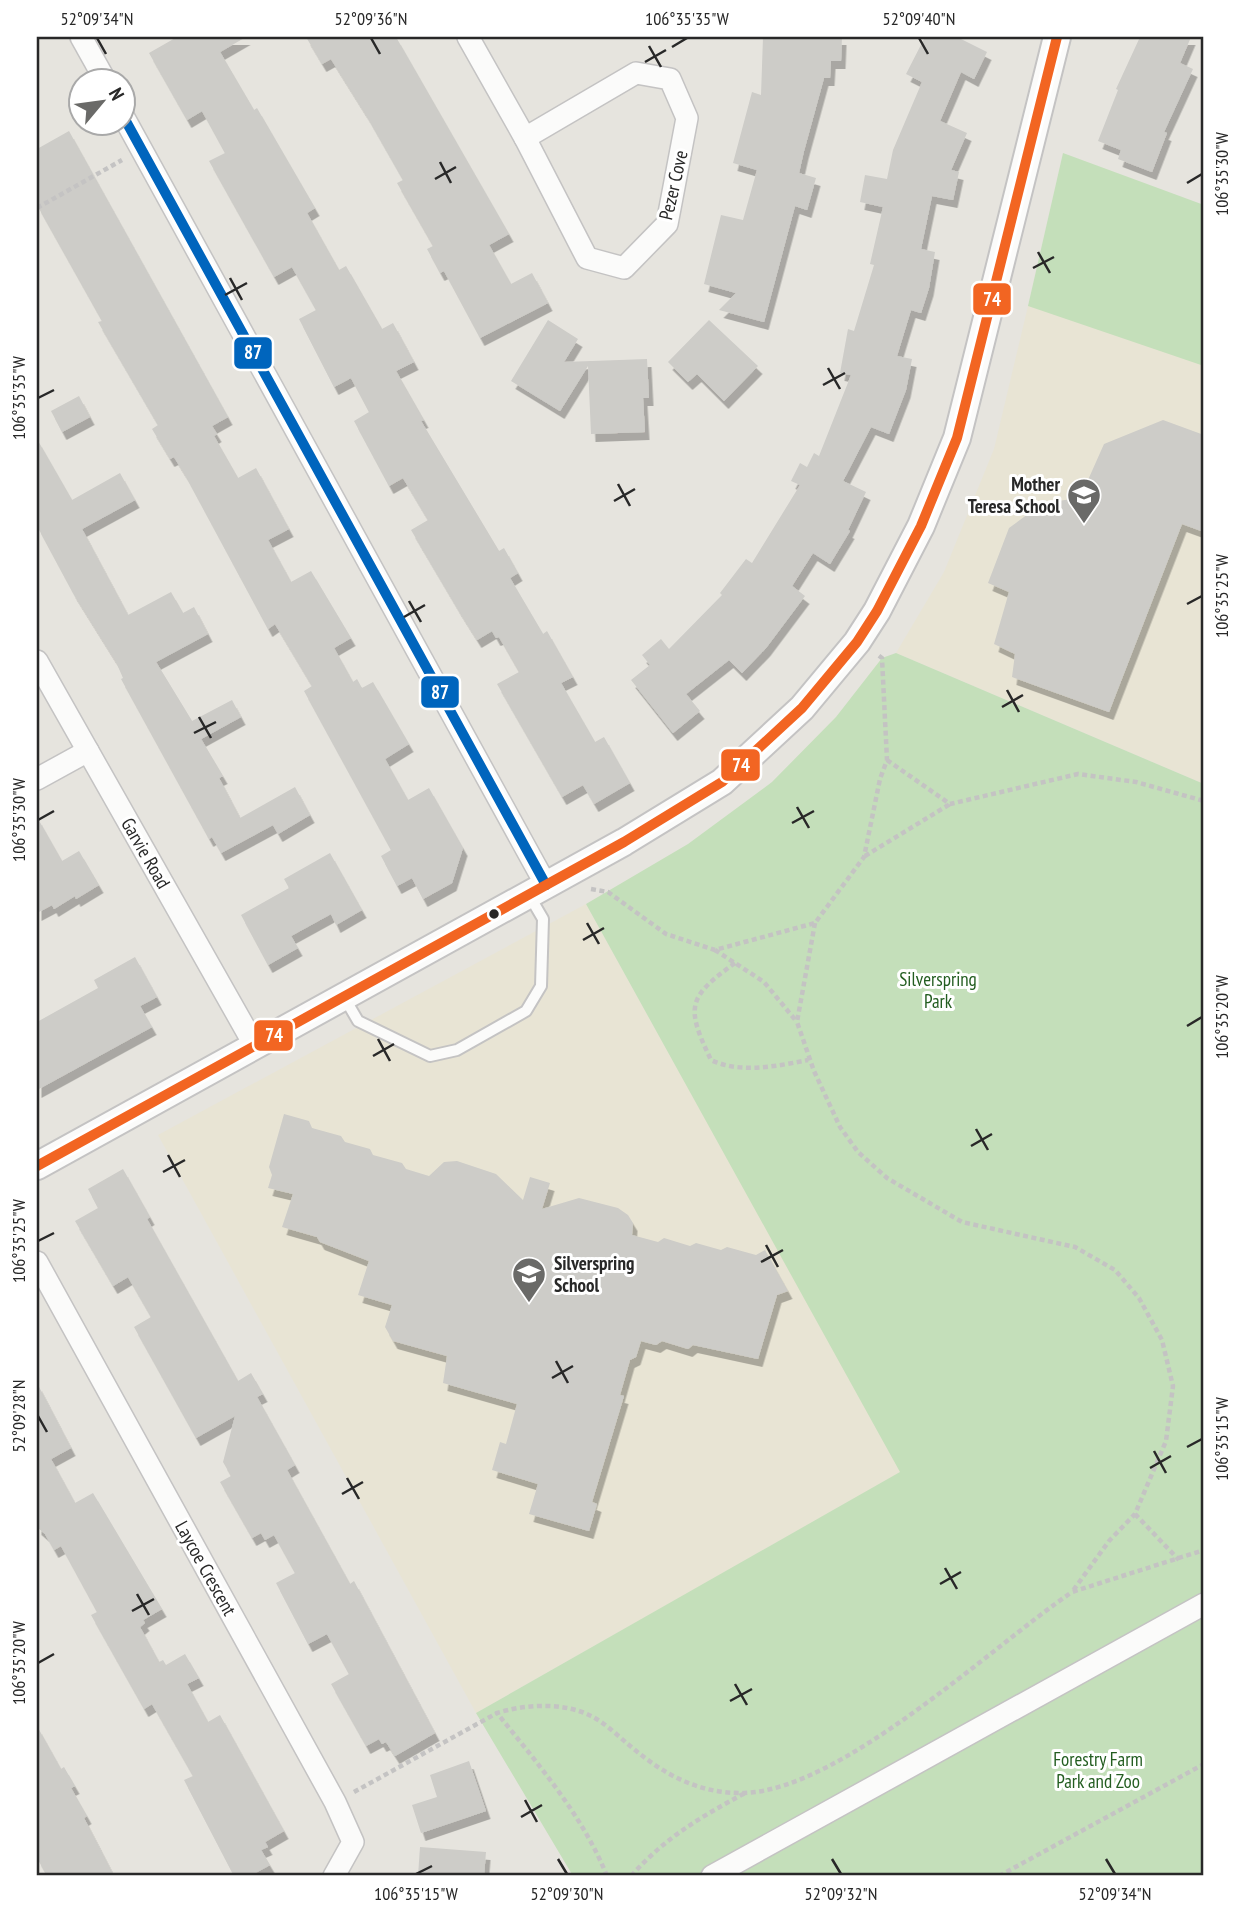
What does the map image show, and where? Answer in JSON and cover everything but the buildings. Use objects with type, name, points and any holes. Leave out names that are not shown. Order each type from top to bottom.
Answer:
[{"type":"street","points":[[81,37],[97,66]]},
{"type":"street","name":"Pezer Cove","points":[[468,37],[525,138],[587,258],[624,268],[667,223],[687,118],[670,79],[636,74],[525,138]]},
{"type":"street","points":[[37,1167],[572,871],[722,782],[802,708],[857,642],[877,611],[921,526],[957,438],[1056,37]]},
{"type":"street","points":[[134,136],[538,890]]},
{"type":"street","name":"Garvie Road","points":[[37,661],[255,1046]]},
{"type":"street","points":[[37,779],[88,751]]},
{"type":"street","name":"Laycoe Crescent","points":[[37,1262],[335,1802],[353,1842],[334,1876]]},
{"type":"street","points":[[712,1876],[1204,1604]]},
{"type":"lane","points":[[344,997],[358,1021],[430,1056],[457,1050],[526,1011],[541,986],[543,919],[538,890]]},
{"type":"path","points":[[37,208],[122,160]]},
{"type":"path","points":[[864,857],[880,779],[887,761],[883,669],[882,658],[878,656]]},
{"type":"path","points":[[887,761],[950,804]]},
{"type":"path","points":[[797,1022],[815,923],[864,857],[950,804],[1078,774],[1136,782],[1204,801]]},
{"type":"path","points":[[358,1790],[497,1713],[526,1707],[563,1706],[592,1716],[650,1763],[691,1786],[718,1792],[746,1793],[778,1788],[802,1778],[826,1767],[882,1733],[1072,1592],[1109,1541],[1135,1514],[1166,1441],[1172,1386],[1162,1340],[1139,1298],[1115,1270],[1075,1247],[962,1222],[887,1178],[858,1152],[840,1127],[808,1060],[797,1022],[764,982],[715,950],[666,934],[608,892],[580,887],[572,871]]},
{"type":"path","points":[[715,950],[815,923]]},
{"type":"path","points":[[735,963],[703,986],[695,1002],[697,1029],[711,1060],[723,1066],[751,1067],[808,1060]]},
{"type":"path","points":[[1135,1514],[1180,1560]]},
{"type":"path","points":[[1072,1592],[1180,1560],[1204,1550]]},
{"type":"path","points":[[497,1713],[561,1796],[597,1850],[607,1876]]},
{"type":"path","points":[[999,1876],[1204,1763]]},
{"type":"path","points":[[631,1876],[656,1848],[684,1827],[746,1793]]},
{"type":"shaded area","name":"Mother Teresa School","points":[[1037,287],[1204,352],[1204,784],[896,653],[944,572],[994,449],[1028,306]]},
{"type":"shaded area","name":"Silverspring School","points":[[586,904],[901,1472],[476,1713],[158,1135]]},
{"type":"green space","points":[[1063,153],[1204,205],[1204,366],[1028,306]]},
{"type":"green space","name":"Silverspring Park","points":[[896,653],[1204,784],[1204,1876],[573,1876],[476,1713],[900,1472],[586,904],[688,844],[772,782],[836,717],[882,658]]},
{"type":"transit line","name":"74","points":[[37,1166],[624,842],[722,782],[802,708],[857,642],[877,611],[921,526],[957,438],[1057,37]]},
{"type":"transit line","name":"87","points":[[134,136],[546,885]]},
{"type":"place","name":"Mother Teresa School","points":[[1084,525]]},
{"type":"place","name":"Silverspring School","points":[[529,1304]]},
{"type":"park label","name":"Forestry Farm Park and Zoo","points":[[1098,1770]]}]
